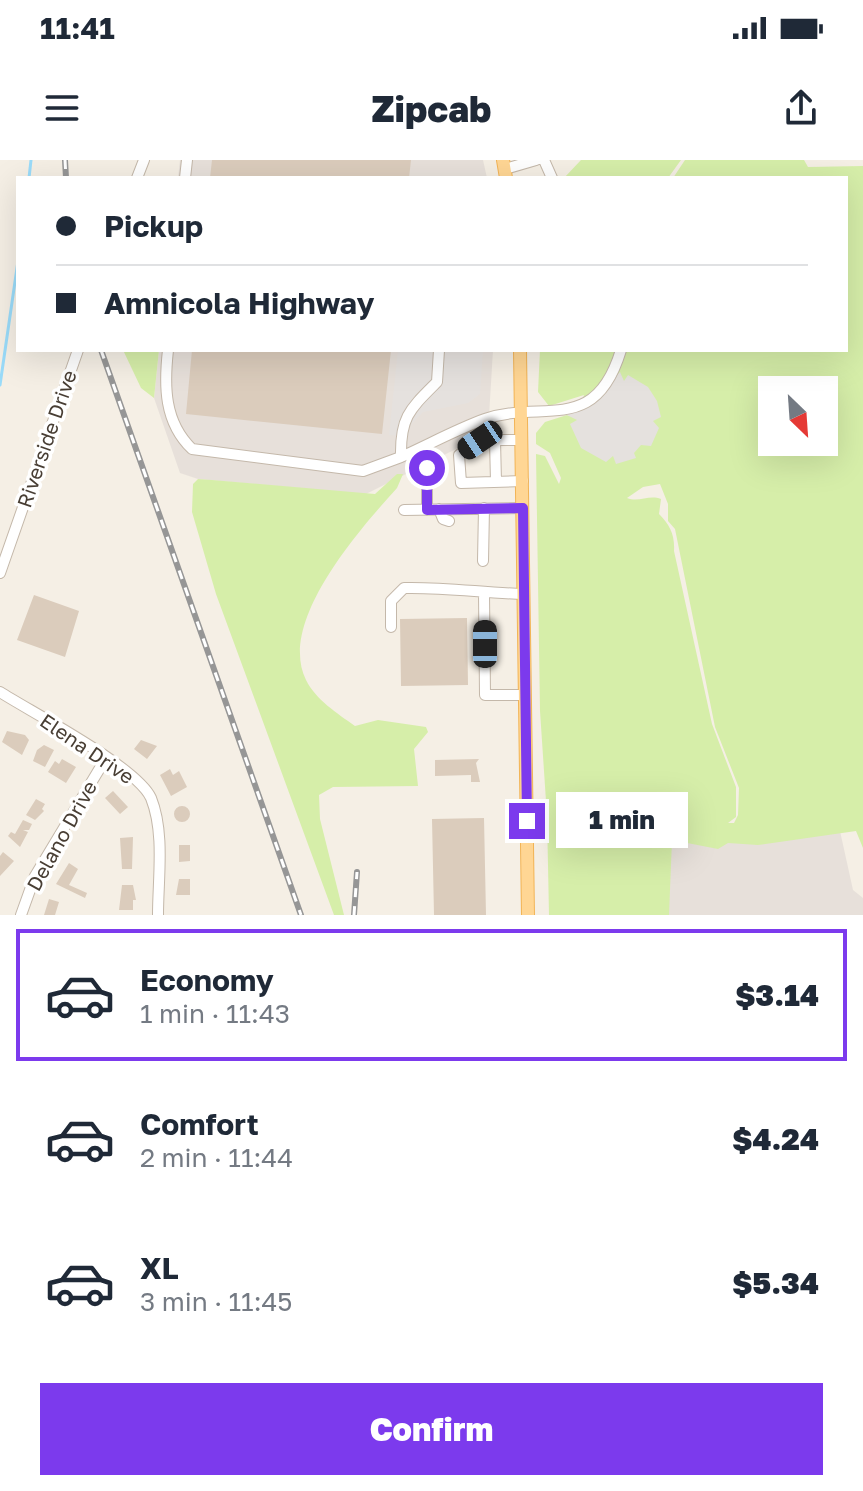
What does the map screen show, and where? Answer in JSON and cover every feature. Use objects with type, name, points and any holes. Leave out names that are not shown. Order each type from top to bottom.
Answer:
[{"type":"main road","points":[[520,352],[528,915]]},
{"type":"street","points":[[505,169],[536,160]]},
{"type":"street","name":"Riverside Drive","points":[[0,573],[77,352]]},
{"type":"street","points":[[168,352],[168,411],[180,437],[192,449],[363,471],[488,418],[553,413],[580,405],[597,394],[610,380],[620,352]]},
{"type":"street","points":[[401,457],[400,433],[407,412],[437,382],[439,352]]},
{"type":"street","points":[[522,440],[480,440],[459,455],[461,483],[523,481]]},
{"type":"street","points":[[495,440],[496,482]]},
{"type":"street","points":[[427,468],[427,510]]},
{"type":"street","points":[[483,561],[484,508]]},
{"type":"street","points":[[404,510],[523,508]]},
{"type":"street","points":[[439,509],[443,519],[455,520],[471,509]]},
{"type":"street","points":[[391,627],[391,601],[404,588],[457,587],[484,593],[524,594]]},
{"type":"street","points":[[484,593],[485,695],[525,695]]},
{"type":"street","name":"Elena Drive","points":[[0,692],[133,775],[150,796],[158,826],[158,915]]},
{"type":"street","name":"Delano Drive","points":[[21,915],[35,876],[106,758]]},
{"type":"shaded area","points":[[180,160],[483,160],[487,176],[178,176]]},
{"type":"shaded area","points":[[159,352],[493,352],[488,433],[366,494],[198,479],[180,473],[154,398]]},
{"type":"shaded area","points":[[398,352],[483,352],[480,394],[468,403],[423,412],[410,426],[408,437],[389,435]]},
{"type":"shaded area","points":[[620,372],[624,381],[628,375],[648,387],[657,401],[661,417],[653,421],[659,428],[651,446],[641,445],[634,453],[636,458],[616,464],[613,456],[606,462],[581,448],[570,424],[577,420],[567,415],[591,403]]},
{"type":"shaded area","points":[[840,831],[853,890],[863,898],[863,915],[644,915],[671,840]]},
{"type":"green space","points":[[581,160],[681,160],[669,176],[566,176]]},
{"type":"green space","points":[[685,160],[804,160],[808,167],[863,166],[863,848],[856,831],[758,845],[728,843],[718,849],[672,840],[669,915],[549,915],[540,711],[536,454],[545,456],[559,484],[561,478],[550,453],[536,444],[536,433],[545,422],[567,415],[576,418],[584,395],[549,406],[538,392],[540,352],[848,352],[848,176],[674,176]],"holes":[[[660,484],[668,504],[668,521],[675,529],[715,727],[739,788],[738,815],[734,823],[728,823],[736,817],[736,787],[712,724],[673,535],[659,514],[661,499],[627,498],[643,487]]]},
{"type":"green space","points":[[124,352],[159,352],[154,398],[141,388]]},
{"type":"green space","points":[[397,474],[403,474],[397,488],[344,551],[312,605],[303,631],[300,657],[306,680],[328,706],[355,726],[378,720],[426,727],[428,732],[414,749],[418,786],[333,787],[319,795],[320,819],[344,915],[334,915],[216,594],[192,512],[193,484],[198,479],[375,494]]},
{"type":"building","points":[[212,160],[411,160],[409,176],[210,176]]},
{"type":"building","points":[[192,352],[391,352],[382,434],[186,414]]},
{"type":"building","points":[[34,595],[79,611],[65,657],[17,640]]},
{"type":"building","points":[[467,618],[468,685],[401,686],[400,619]]},
{"type":"building","points":[[7,731],[25,735],[29,740],[22,755],[2,742]]},
{"type":"building","points":[[141,740],[157,746],[147,759],[134,749]]},
{"type":"building","points":[[44,745],[54,750],[45,767],[33,761],[37,750]]},
{"type":"building","points":[[62,759],[76,767],[66,783],[48,772],[55,761],[59,764]]},
{"type":"building","points":[[479,759],[476,763],[480,782],[471,782],[471,775],[435,776],[435,760]]},
{"type":"building","points":[[170,769],[173,775],[179,771],[187,787],[171,796],[160,775]]},
{"type":"building","points":[[113,791],[128,807],[120,814],[105,798]]},
{"type":"building","points":[[36,799],[45,804],[44,811],[35,820],[26,815]]},
{"type":"building","points":[[182,806],[190,814],[182,822],[174,814]]},
{"type":"building","points":[[484,818],[486,915],[434,915],[432,819]]},
{"type":"building","points":[[23,820],[32,824],[29,830],[23,830],[28,832],[20,847],[8,836],[11,832],[15,834]]},
{"type":"building","points":[[133,837],[132,869],[122,869],[120,838]]},
{"type":"building","points":[[179,845],[190,845],[190,861],[179,862]]},
{"type":"building","points":[[3,852],[14,861],[0,876],[0,856]]},
{"type":"building","points":[[69,863],[78,869],[69,885],[87,893],[85,898],[56,884]]},
{"type":"building","points":[[179,879],[190,879],[190,895],[176,895]]},
{"type":"building","points":[[122,885],[133,885],[136,900],[133,900],[133,910],[119,910]]},
{"type":"building","points":[[49,899],[59,902],[55,915],[44,915]]},
{"type":"waterway","points":[[29,176],[31,160]]},
{"type":"waterway","points":[[0,385],[16,275]]},
{"type":"railway","points":[[65,160],[66,176]]},
{"type":"railway","points":[[102,352],[301,915]]},
{"type":"railway","points":[[354,915],[357,872]]},
{"type":"route","points":[[427,468],[427,510],[523,508],[527,821]]}]
